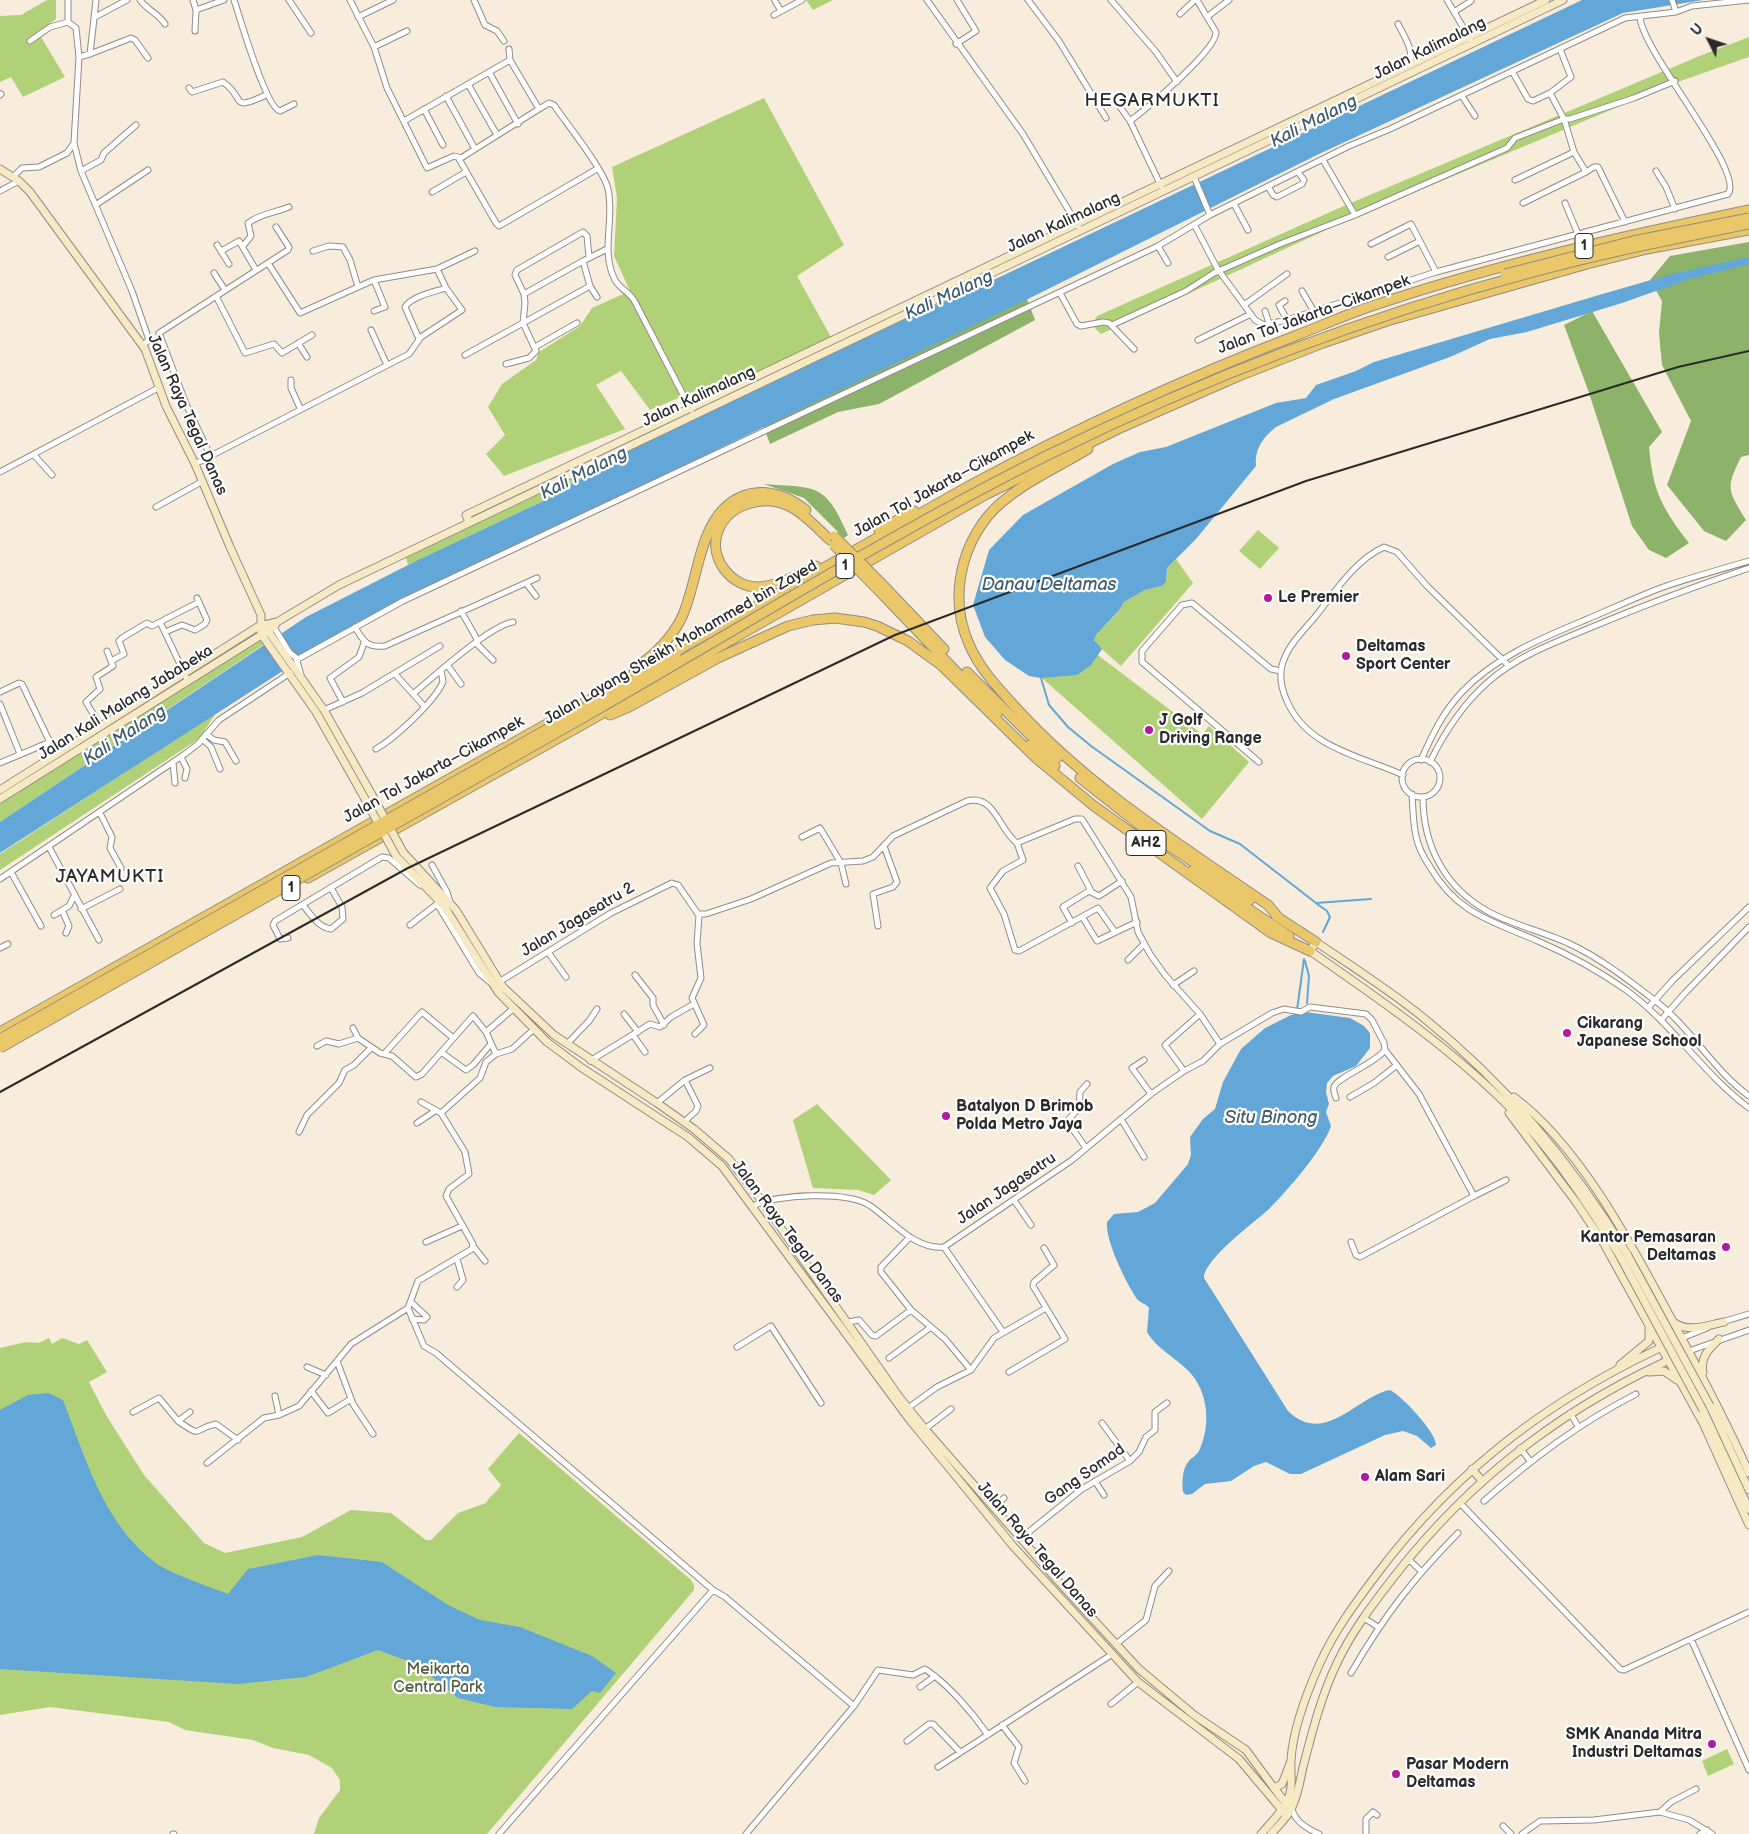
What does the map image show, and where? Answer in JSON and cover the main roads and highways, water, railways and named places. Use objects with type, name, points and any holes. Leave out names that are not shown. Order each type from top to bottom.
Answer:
[{"type":"highway","name":"Jalan Tol Jakarta–Cikampek","points":[[0,1032],[969,486],[1035,450],[1169,386],[1380,303],[1524,261],[1599,242],[1749,210]]},
{"type":"highway","name":"Jalan Layang Sheikh Mohammed bin Zayed","points":[[0,1039],[820,574],[1041,454],[1246,363],[1388,310],[1527,267],[1633,241],[1749,218]]},
{"type":"highway","name":"Jalan Layang Sheikh Mohammed bin Zayed","points":[[0,1049],[598,709],[764,612],[977,492],[1049,455],[1180,395],[1269,358],[1393,313],[1529,273],[1634,247],[1749,224]]},
{"type":"highway","name":"Jalan Tol Jakarta–Cikampek","points":[[0,1049],[582,726],[985,495],[1129,425],[1239,376],[1323,343],[1387,321],[1587,264],[1647,249],[1749,230]]},
{"type":"highway","points":[[1129,425],[1015,494],[988,517],[972,542],[963,568],[959,594],[962,626],[973,652],[990,678],[1058,752],[1178,846],[1268,905],[1279,918]]},
{"type":"highway","points":[[832,538],[802,514],[788,506],[772,501],[756,501],[737,509],[724,520],[716,536],[716,550],[721,565],[737,582],[751,586],[771,585],[816,567],[952,491],[969,486]]},
{"type":"highway","points":[[602,692],[648,658],[671,635],[689,598],[709,530],[721,511],[735,500],[754,493],[771,493],[784,496],[800,506],[882,589],[996,717]]},
{"type":"highway","name":"AH2","points":[[882,589],[1033,738],[1104,798],[1151,834],[1316,942]]},
{"type":"highway","points":[[582,726],[629,707],[718,658],[774,631],[800,623],[834,618],[853,620],[877,626],[915,646],[941,665],[996,717]]},
{"type":"highway","name":"AH2","points":[[996,717],[1036,759],[1087,800],[1190,877],[1271,933],[1310,951]]},
{"type":"main road","name":"Jalan Kalimalang","points":[[268,628],[339,585],[467,518],[1081,230],[1162,187],[1409,65],[1546,0]]},
{"type":"main road","name":"Jalan Kalimalang","points":[[692,411],[1076,224],[1162,187],[1195,180],[1563,0]]},
{"type":"main road","name":"Jalan Raya Tegal Danas","points":[[0,169],[16,179],[30,192],[143,345],[178,434],[203,481],[230,547],[289,670],[404,852],[450,902],[495,982],[554,1035],[590,1061],[684,1122],[728,1159],[762,1201],[848,1322],[908,1408],[911,1417],[925,1429],[1020,1539],[1133,1663],[1194,1715],[1246,1750],[1287,1807]]},
{"type":"main road","name":"Jalan Kali Malang Jababeka","points":[[0,790],[232,643],[268,628]]},
{"type":"main road","name":"Jalan Kali Malang Jababeka","points":[[0,799],[188,681],[268,628]]},
{"type":"main road","points":[[232,643],[236,645],[236,650]]},
{"type":"main road","name":"Jalan Raya Tegal Danas","points":[[289,670],[303,680],[324,710],[396,856],[444,906],[514,1008],[547,1042],[582,1068],[647,1109],[707,1152],[722,1166],[911,1417],[1013,1546],[1111,1655],[1138,1682],[1239,1759],[1273,1800],[1287,1807]]},
{"type":"main road","points":[[1310,951],[1316,942]]},
{"type":"main road","name":"AH2","points":[[1316,942],[1419,1014],[1498,1084],[1528,1107],[1576,1163],[1634,1250],[1682,1338]]},
{"type":"main road","name":"AH2","points":[[1310,951],[1418,1027],[1492,1091],[1582,1210],[1604,1244],[1662,1347]]},
{"type":"main road","points":[[1498,1084],[1558,1151],[1583,1184],[1707,1408],[1749,1490]]},
{"type":"main road","points":[[1492,1091],[1521,1120],[1552,1156],[1624,1256]]},
{"type":"main road","points":[[1614,1371],[1649,1341],[1651,1334],[1646,1319]]},
{"type":"main road","points":[[1673,1321],[1681,1327],[1693,1328],[1724,1322]]},
{"type":"main road","points":[[1274,1788],[1282,1784],[1291,1761],[1299,1721],[1311,1685],[1320,1662],[1341,1624],[1396,1549],[1436,1504],[1472,1469],[1533,1420],[1579,1390],[1682,1338],[1749,1473]]},
{"type":"main road","points":[[1705,1381],[1702,1366],[1703,1358],[1708,1350],[1720,1339]]},
{"type":"main road","points":[[1662,1347],[1702,1423],[1749,1525]]},
{"type":"main road","points":[[1271,1834],[1298,1790],[1327,1688],[1337,1663],[1364,1618],[1408,1559],[1482,1481],[1520,1448],[1570,1412],[1668,1360],[1689,1351]]},
{"type":"main road","points":[[1643,1373],[1664,1371],[1681,1384]]},
{"type":"main road","points":[[1707,1408],[1749,1509]]},
{"type":"main road","points":[[1472,1469],[1482,1481]]},
{"type":"main road","points":[[1052,1589],[1059,1582]]},
{"type":"main road","points":[[1126,1670],[1133,1663]]},
{"type":"main road","points":[[1291,1761],[1295,1769],[1303,1767]]},
{"type":"main road","points":[[1287,1807],[1292,1778],[1291,1761]]},
{"type":"main road","points":[[1261,1834],[1287,1807],[1298,1790]]},
{"type":"water","points":[[1582,0],[1703,0],[1623,13],[1319,154],[1026,300],[402,602],[320,647],[0,853],[0,822],[306,617],[418,560],[552,497],[625,450],[837,347],[983,285]]},
{"type":"water","name":"Danau Deltamas","points":[[1749,257],[1749,264],[1690,279],[1622,303],[1527,332],[1490,339],[1450,357],[1334,399],[1276,427],[1260,444],[1256,455],[1256,466],[1196,539],[1167,568],[1166,582],[1162,586],[1145,590],[1124,602],[1096,635],[1094,640],[1102,649],[1091,665],[1077,675],[1041,678],[1029,676],[1005,660],[985,637],[973,605],[989,550],[1023,515],[1113,464],[1140,452],[1166,447],[1276,403],[1306,398],[1316,385],[1356,371],[1374,362],[1672,274]]},
{"type":"water","name":"Situ Binong","points":[[1305,1012],[1350,1018],[1364,1026],[1370,1033],[1370,1048],[1356,1066],[1333,1076],[1327,1083],[1326,1092],[1329,1104],[1326,1112],[1331,1126],[1313,1158],[1269,1209],[1221,1251],[1206,1270],[1204,1278],[1288,1411],[1302,1421],[1315,1424],[1328,1422],[1378,1394],[1390,1390],[1402,1399],[1425,1423],[1435,1439],[1436,1445],[1431,1448],[1417,1436],[1403,1431],[1385,1435],[1301,1474],[1290,1474],[1266,1462],[1254,1466],[1231,1481],[1205,1484],[1192,1494],[1186,1495],[1183,1492],[1185,1469],[1188,1462],[1199,1451],[1205,1434],[1206,1408],[1202,1392],[1193,1376],[1158,1346],[1147,1332],[1149,1308],[1137,1299],[1127,1283],[1109,1239],[1107,1222],[1114,1214],[1138,1212],[1155,1203],[1188,1164],[1191,1155],[1190,1137],[1203,1119],[1215,1109],[1223,1082],[1241,1049],[1265,1028],[1291,1015]]},
{"type":"water","points":[[48,1393],[63,1400],[98,1489],[123,1530],[138,1548],[164,1568],[228,1594],[248,1569],[318,1555],[382,1562],[448,1605],[480,1620],[520,1627],[592,1656],[616,1673],[600,1693],[592,1691],[572,1709],[495,1707],[458,1698],[416,1664],[378,1650],[306,1677],[238,1684],[0,1669],[0,1410],[28,1395]]},
{"type":"waterway","points":[[1041,678],[1049,705],[1068,727],[1091,746],[1210,831],[1240,844],[1316,903],[1371,899]]},
{"type":"waterway","points":[[1317,904],[1327,911],[1330,917],[1323,932]]},
{"type":"waterway","points":[[1297,1010],[1304,959]]},
{"type":"waterway","points":[[1305,961],[1309,976],[1307,1003]]},
{"type":"railway","points":[[0,1092],[408,868],[895,635],[1306,481],[1678,367],[1749,351]]},
{"type":"place","name":"Le Premier","points":[[1268,598]]},
{"type":"place","name":"Deltamas Sport Center","points":[[1346,656]]},
{"type":"place","name":"J Golf Driving Range","points":[[1149,730]]},
{"type":"place","name":"Cikarang Japanese School","points":[[1567,1033]]},
{"type":"place","name":"Batalyon D Brimob Polda Metro Jaya","points":[[946,1116]]},
{"type":"place","name":"Kantor Pemasaran Deltamas","points":[[1726,1247]]},
{"type":"place","name":"Alam Sari","points":[[1365,1477]]},
{"type":"place","name":"SMK Ananda Mitra Industri Deltamas","points":[[1712,1744]]},
{"type":"place","name":"Pasar Modern Deltamas","points":[[1396,1774]]},
{"type":"district","name":"HEGARMUKTI","points":[[1152,101]]},
{"type":"district","name":"JAYAMUKTI","points":[[110,877]]},
{"type":"water label","name":"Kali Malang","points":[[1314,122]]},
{"type":"water label","name":"Kali Malang","points":[[949,296]]},
{"type":"water label","name":"Kali Malang","points":[[584,474]]},
{"type":"water label","name":"Kali Malang","points":[[125,736]]},
{"type":"park label","name":"Meikarta Central Park","points":[[438,1679]]}]
